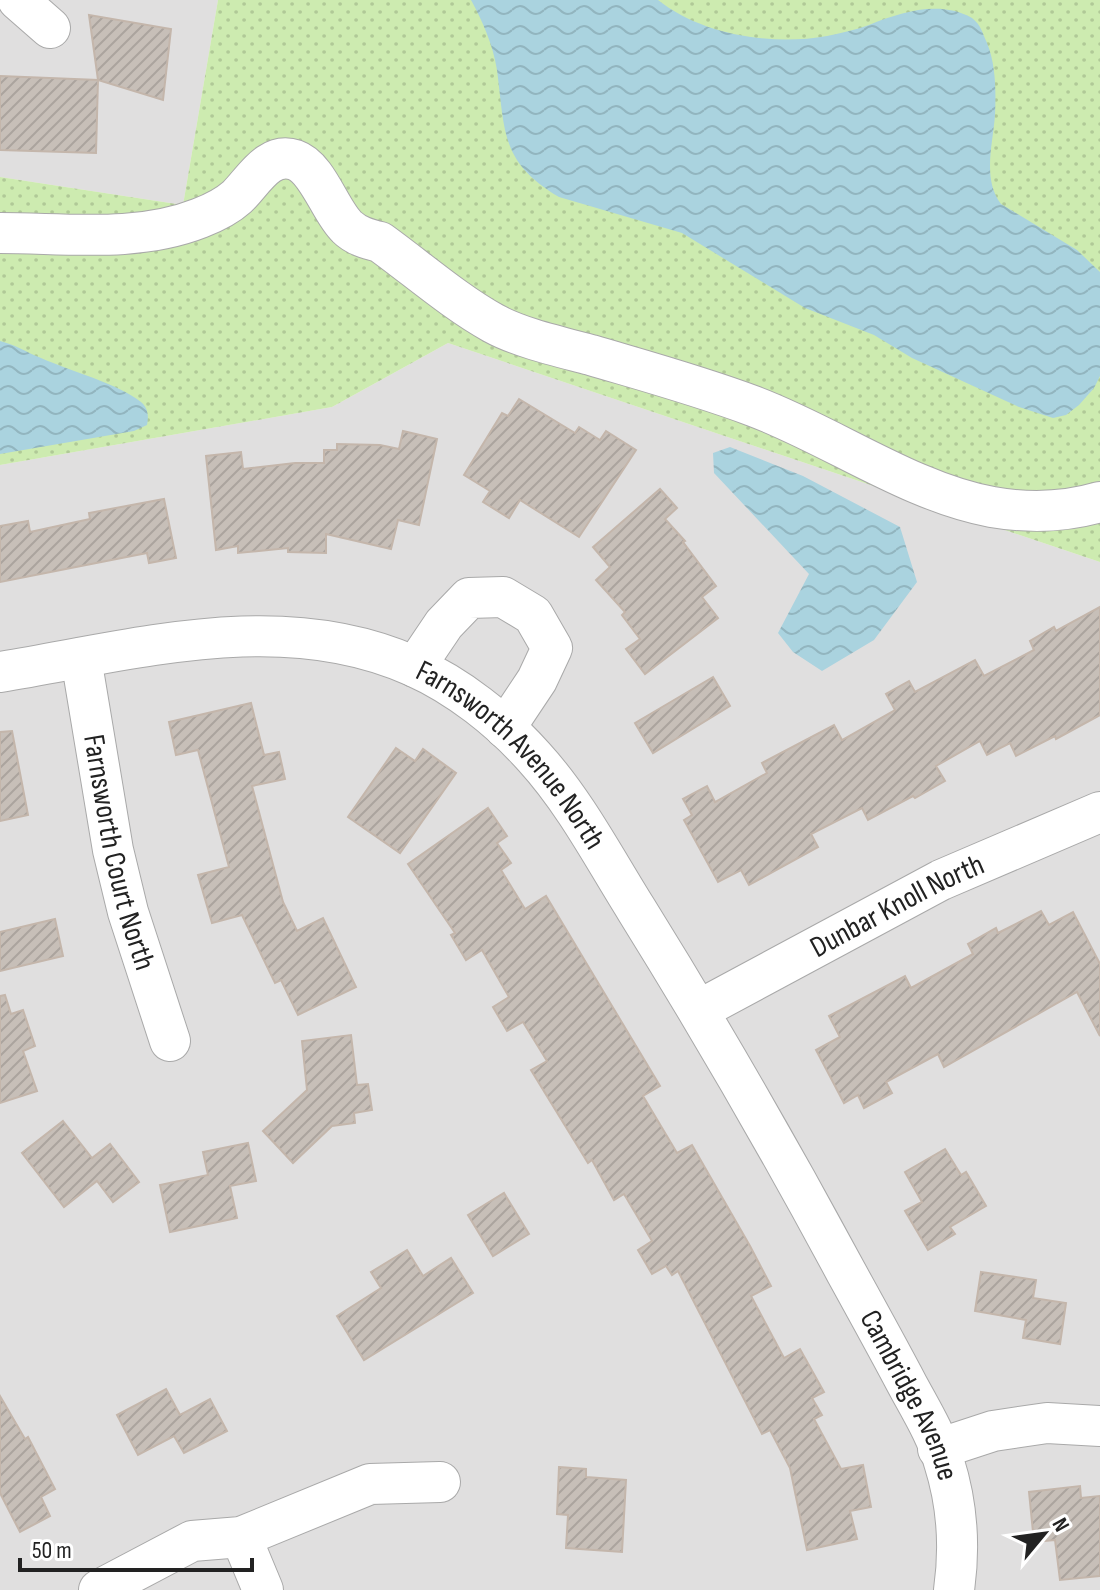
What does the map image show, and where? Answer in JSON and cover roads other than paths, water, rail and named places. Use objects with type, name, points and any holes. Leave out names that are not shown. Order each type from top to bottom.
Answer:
[{"type":"street","points":[[18,0],[50,28]]},
{"type":"street","points":[[0,233],[116,235],[170,227],[217,211],[237,197],[261,168],[280,159],[296,160],[312,174],[347,227],[362,238],[380,242],[495,324],[755,406],[811,430],[872,463],[946,493],[989,506],[1023,511],[1100,502]]},
{"type":"street","points":[[415,667],[444,624],[469,598],[503,597],[533,615],[552,648],[537,680],[505,728]]},
{"type":"street","name":"Farnsworth Avenue North","points":[[0,672],[217,637],[267,634],[317,639],[367,649],[415,667],[459,693],[505,728],[535,758],[567,798],[699,1010],[814,1213]]},
{"type":"street","name":"Farnsworth Court North","points":[[81,658],[113,850],[128,912],[170,1041]]},
{"type":"street","name":"Dunbar Knoll North","points":[[699,1010],[941,880],[1100,812]]},
{"type":"street","name":"Cambridge Avenue","points":[[814,1213],[944,1458],[955,1512],[958,1565],[954,1590]]},
{"type":"street","points":[[938,1449],[993,1431],[1047,1423],[1100,1426]]},
{"type":"street","points":[[99,1590],[192,1541],[241,1537],[370,1484],[440,1482]]},
{"type":"street","points":[[241,1537],[263,1590]]},
{"type":"water","points":[[471,0],[658,0],[695,22],[716,29],[738,35],[784,40],[832,35],[920,10],[947,10],[972,18],[982,32],[994,69],[995,106],[990,172],[995,194],[1001,204],[1077,250],[1100,272],[1100,376],[1094,388],[1066,415],[1053,418],[1019,407],[912,358],[874,335],[805,308],[682,233],[559,197],[526,171],[509,143],[493,52]]},
{"type":"water","points":[[0,341],[131,395],[145,407],[147,425],[134,431],[0,454]]},
{"type":"water","points":[[730,447],[803,476],[900,527],[917,582],[874,640],[822,671],[793,652],[778,633],[809,574],[714,473],[713,453]]}]
